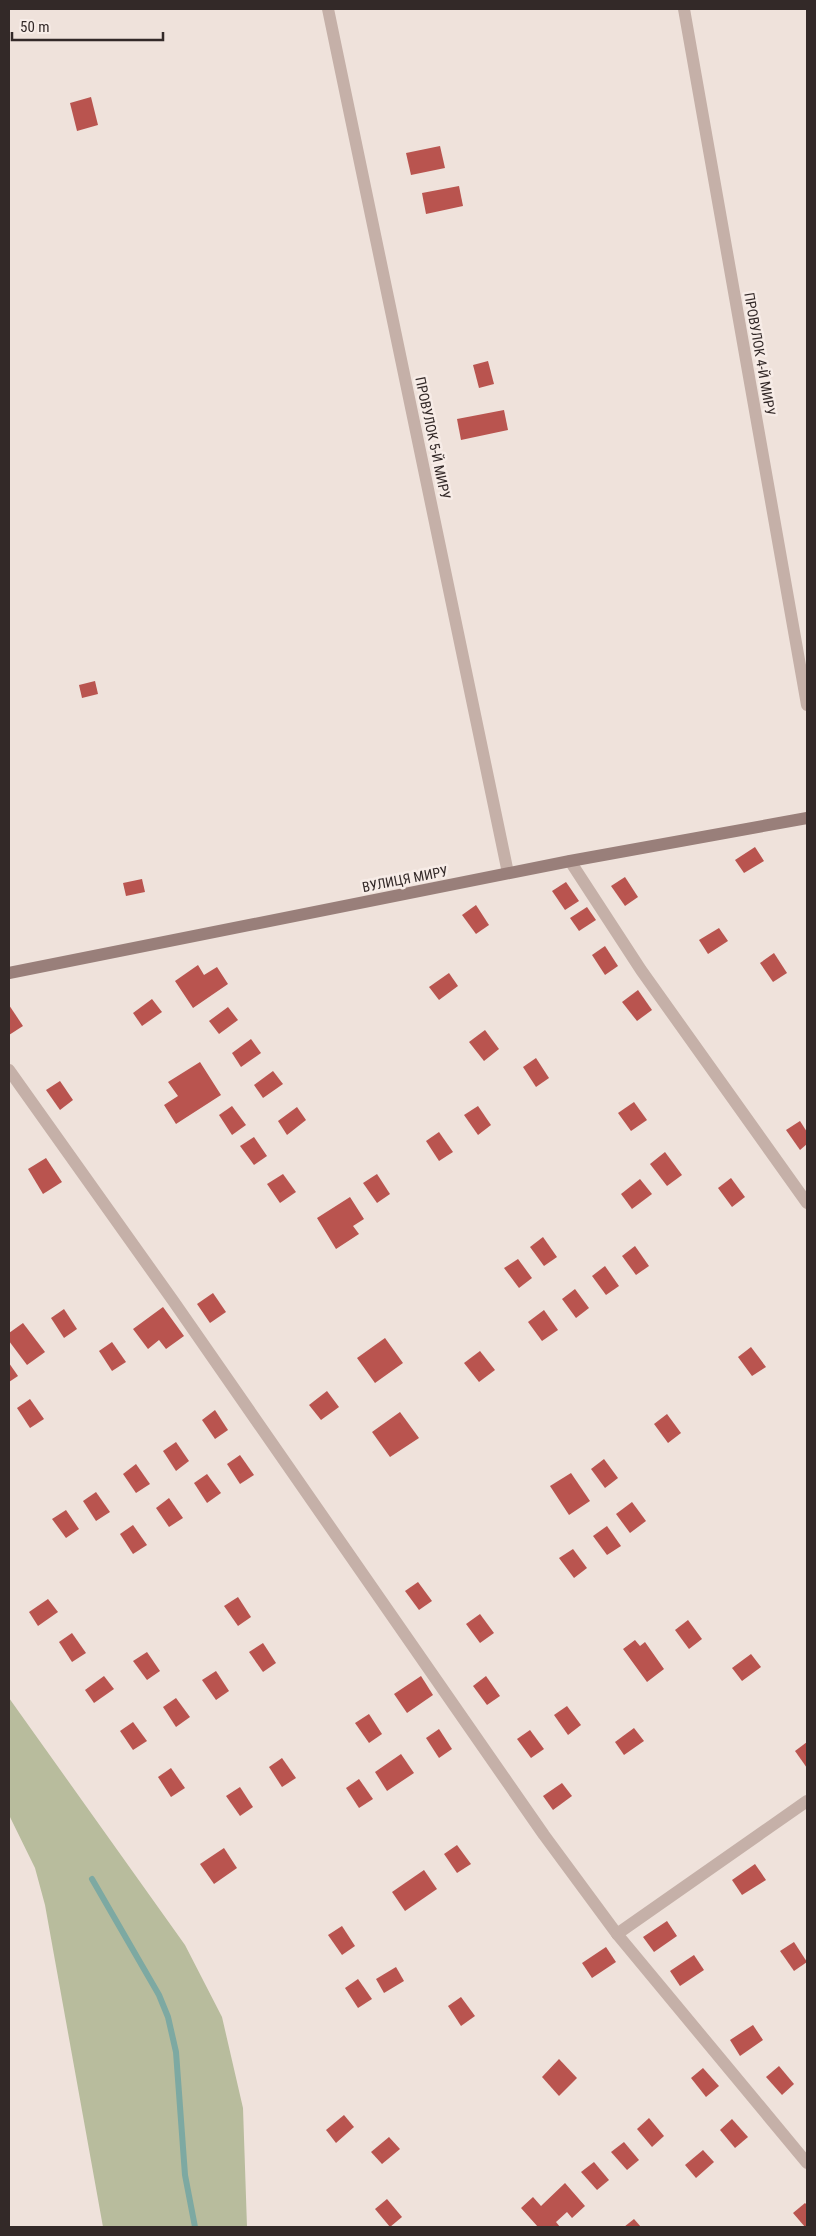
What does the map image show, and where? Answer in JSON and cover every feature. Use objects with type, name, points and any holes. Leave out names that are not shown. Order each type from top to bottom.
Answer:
[{"type":"street","name":"ПРОВУЛОК 5-Й МИРУ","points":[[328,9],[508,874]]},
{"type":"street","name":"ПРОВУЛОК 4-Й МИРУ","points":[[684,9],[807,705]]},
{"type":"street","name":"ВУЛИЦЯ МИРУ","points":[[9,972],[570,861],[807,818]]},
{"type":"street","points":[[570,861],[641,970],[807,1203]]},
{"type":"street","points":[[9,1070],[174,1302],[544,1835],[617,1934],[807,2163]]},
{"type":"street","points":[[617,1934],[807,1801]]},
{"type":"green space","points":[[9,1698],[185,1945],[222,2017],[243,2108],[247,2227],[103,2227],[45,1905],[35,1868],[9,1815]]},
{"type":"building","points":[[91,97],[98,125],[77,131],[70,103]]},
{"type":"building","points":[[440,146],[445,168],[411,175],[406,153]]},
{"type":"building","points":[[459,186],[463,206],[426,214],[422,193]]},
{"type":"building","points":[[488,361],[494,384],[479,388],[473,365]]},
{"type":"building","points":[[504,410],[508,430],[461,440],[457,419]]},
{"type":"building","points":[[95,681],[98,694],[82,698],[79,685]]},
{"type":"building","points":[[755,847],[764,861],[744,873],[735,860]]},
{"type":"building","points":[[625,877],[638,897],[625,906],[611,886]]},
{"type":"building","points":[[142,879],[145,892],[126,896],[123,883]]},
{"type":"building","points":[[566,882],[579,901],[565,910],[552,891]]},
{"type":"building","points":[[476,905],[489,925],[476,934],[462,915]]},
{"type":"building","points":[[587,907],[596,920],[579,931],[570,918]]},
{"type":"building","points":[[719,928],[728,941],[708,954],[699,940]]},
{"type":"building","points":[[605,946],[618,966],[605,975],[592,955]]},
{"type":"building","points":[[774,953],[787,973],[773,982],[760,963]]},
{"type":"building","points":[[198,965],[204,975],[217,967],[228,984],[193,1008],[175,981]]},
{"type":"building","points":[[449,973],[458,986],[439,1000],[429,987]]},
{"type":"building","points":[[638,990],[652,1010],[637,1021],[622,1002]]},
{"type":"building","points":[[152,999],[162,1012],[142,1026],[133,1013]]},
{"type":"building","points":[[9,1005],[23,1026],[9,1035]]},
{"type":"building","points":[[228,1007],[238,1020],[219,1034],[209,1021]]},
{"type":"building","points":[[485,1030],[499,1049],[484,1061],[469,1042]]},
{"type":"building","points":[[251,1039],[261,1053],[241,1067],[232,1053]]},
{"type":"building","points":[[536,1058],[549,1078],[536,1087],[523,1067]]},
{"type":"building","points":[[200,1062],[221,1095],[176,1124],[164,1105],[178,1096],[168,1082]]},
{"type":"building","points":[[273,1071],[283,1084],[263,1098],[254,1085]]},
{"type":"building","points":[[60,1081],[73,1100],[60,1110],[46,1090]]},
{"type":"building","points":[[634,1102],[647,1120],[631,1131],[618,1113]]},
{"type":"building","points":[[232,1106],[246,1125],[232,1135],[219,1115]]},
{"type":"building","points":[[478,1106],[491,1125],[478,1135],[464,1115]]},
{"type":"building","points":[[297,1107],[306,1120],[287,1135],[278,1121]]},
{"type":"building","points":[[800,1121],[807,1132],[807,1144],[800,1150],[786,1130]]},
{"type":"building","points":[[439,1132],[453,1152],[439,1161],[426,1141]]},
{"type":"building","points":[[254,1137],[267,1156],[254,1165],[240,1146]]},
{"type":"building","points":[[665,1152],[682,1175],[667,1186],[650,1164]]},
{"type":"building","points":[[46,1158],[62,1182],[43,1194],[28,1169]]},
{"type":"building","points":[[283,1174],[296,1192],[280,1203],[267,1184]]},
{"type":"building","points":[[377,1174],[390,1194],[377,1203],[363,1183]]},
{"type":"building","points":[[731,1178],[745,1197],[732,1207],[718,1188]]},
{"type":"building","points":[[640,1179],[652,1194],[632,1209],[621,1194]]},
{"type":"building","points":[[350,1197],[364,1219],[353,1226],[359,1234],[336,1249],[317,1218]]},
{"type":"building","points":[[543,1237],[557,1257],[544,1266],[530,1247]]},
{"type":"building","points":[[635,1246],[649,1266],[636,1275],[622,1256]]},
{"type":"building","points":[[518,1259],[532,1278],[519,1288],[504,1268]]},
{"type":"building","points":[[605,1266],[619,1286],[606,1295],[592,1276]]},
{"type":"building","points":[[575,1289],[589,1308],[576,1318],[562,1299]]},
{"type":"building","points":[[213,1293],[226,1312],[210,1323],[197,1304]]},
{"type":"building","points":[[163,1307],[184,1336],[166,1349],[159,1340],[148,1349],[133,1329]]},
{"type":"building","points":[[64,1309],[77,1329],[64,1338],[51,1318]]},
{"type":"building","points":[[544,1310],[558,1330],[542,1341],[528,1322]]},
{"type":"building","points":[[23,1323],[45,1352],[27,1365],[9,1341],[9,1333]]},
{"type":"building","points":[[385,1338],[403,1363],[375,1383],[357,1358]]},
{"type":"building","points":[[112,1342],[126,1362],[112,1371],[99,1351]]},
{"type":"building","points":[[751,1347],[766,1367],[752,1376],[738,1357]]},
{"type":"building","points":[[480,1351],[495,1370],[479,1382],[464,1363]]},
{"type":"building","points":[[9,1363],[18,1376],[9,1382]]},
{"type":"building","points":[[327,1391],[339,1407],[321,1420],[309,1405]]},
{"type":"building","points":[[30,1399],[44,1419],[30,1428],[17,1408]]},
{"type":"building","points":[[215,1410],[228,1430],[215,1439],[202,1420]]},
{"type":"building","points":[[400,1412],[419,1438],[390,1457],[372,1432]]},
{"type":"building","points":[[667,1414],[681,1433],[668,1443],[654,1424]]},
{"type":"building","points":[[176,1442],[189,1461],[176,1471],[163,1451]]},
{"type":"building","points":[[240,1455],[254,1475],[240,1484],[227,1464]]},
{"type":"building","points":[[604,1459],[618,1478],[605,1488],[591,1469]]},
{"type":"building","points":[[136,1464],[150,1484],[136,1493],[123,1474]]},
{"type":"building","points":[[571,1473],[590,1501],[569,1515],[550,1486]]},
{"type":"building","points":[[207,1474],[221,1493],[207,1503],[194,1483]]},
{"type":"building","points":[[96,1492],[110,1512],[96,1521],[83,1501]]},
{"type":"building","points":[[169,1498],[183,1518],[169,1527],[156,1508]]},
{"type":"building","points":[[632,1502],[646,1521],[630,1533],[616,1514]]},
{"type":"building","points":[[66,1510],[79,1529],[66,1538],[52,1519]]},
{"type":"building","points":[[133,1525],[147,1545],[133,1554],[120,1534]]},
{"type":"building","points":[[607,1526],[621,1546],[607,1555],[593,1536]]},
{"type":"building","points":[[573,1549],[587,1568],[574,1578],[559,1558]]},
{"type":"building","points":[[418,1582],[432,1601],[419,1610],[405,1591]]},
{"type":"building","points":[[238,1597],[251,1617],[238,1626],[224,1606]]},
{"type":"building","points":[[48,1599],[58,1612],[38,1626],[29,1612]]},
{"type":"building","points":[[480,1614],[494,1633],[480,1643],[466,1624]]},
{"type":"building","points":[[688,1620],[702,1639],[689,1649],[675,1630]]},
{"type":"building","points":[[72,1633],[86,1653],[72,1662],[59,1642]]},
{"type":"building","points":[[635,1640],[640,1646],[645,1642],[664,1669],[647,1682],[623,1649]]},
{"type":"building","points":[[263,1643],[276,1663],[263,1672],[249,1652]]},
{"type":"building","points":[[147,1652],[160,1671],[147,1680],[133,1661]]},
{"type":"building","points":[[751,1654],[761,1667],[742,1681],[732,1668]]},
{"type":"building","points":[[216,1671],[229,1691],[216,1700],[202,1680]]},
{"type":"building","points":[[104,1676],[114,1689],[94,1703],[85,1690]]},
{"type":"building","points":[[421,1676],[433,1695],[407,1713],[394,1694]]},
{"type":"building","points":[[486,1676],[500,1696],[487,1705],[473,1686]]},
{"type":"building","points":[[176,1698],[190,1717],[176,1727],[163,1707]]},
{"type":"building","points":[[567,1706],[581,1725],[568,1735],[554,1715]]},
{"type":"building","points":[[369,1714],[382,1734],[369,1743],[355,1723]]},
{"type":"building","points":[[133,1722],[147,1741],[133,1750],[120,1731]]},
{"type":"building","points":[[634,1728],[644,1741],[624,1755],[615,1742]]},
{"type":"building","points":[[439,1729],[452,1749],[439,1758],[426,1738]]},
{"type":"building","points":[[530,1730],[544,1749],[531,1758],[517,1739]]},
{"type":"building","points":[[807,1742],[807,1768],[795,1751]]},
{"type":"building","points":[[401,1754],[414,1773],[387,1791],[375,1772]]},
{"type":"building","points":[[282,1758],[296,1778],[282,1787],[269,1767]]},
{"type":"building","points":[[171,1768],[185,1788],[171,1797],[158,1777]]},
{"type":"building","points":[[359,1779],[373,1799],[359,1808],[346,1788]]},
{"type":"building","points":[[562,1783],[572,1796],[553,1810],[543,1796]]},
{"type":"building","points":[[240,1787],[253,1807],[240,1816],[226,1796]]},
{"type":"building","points":[[457,1845],[471,1864],[457,1873],[444,1854]]},
{"type":"building","points":[[224,1848],[237,1868],[214,1884],[200,1864]]},
{"type":"building","points":[[755,1864],[766,1880],[742,1895],[732,1880]]},
{"type":"building","points":[[424,1870],[437,1889],[405,1911],[392,1892]]},
{"type":"building","points":[[667,1921],[677,1936],[654,1952],[643,1937]]},
{"type":"building","points":[[342,1926],[355,1946],[342,1955],[328,1935]]},
{"type":"building","points":[[794,1942],[807,1962],[794,1971],[780,1951]]},
{"type":"building","points":[[606,1947],[616,1962],[592,1978],[582,1963]]},
{"type":"building","points":[[694,1955],[704,1970],[680,1986],[670,1971]]},
{"type":"building","points":[[396,1967],[404,1981],[384,1993],[376,1979]]},
{"type":"building","points":[[358,1979],[372,1999],[358,2008],[345,1988]]},
{"type":"building","points":[[461,1997],[475,2016],[461,2026],[448,2006]]},
{"type":"building","points":[[753,2025],[763,2040],[740,2056],[730,2040]]},
{"type":"building","points":[[559,2059],[577,2078],[559,2096],[542,2077]]},
{"type":"building","points":[[779,2066],[794,2084],[782,2095],[766,2077]]},
{"type":"building","points":[[703,2068],[719,2086],[706,2097],[691,2078]]},
{"type":"building","points":[[344,2115],[354,2127],[336,2143],[326,2130]]},
{"type":"building","points":[[649,2118],[664,2136],[652,2147],[637,2129]]},
{"type":"building","points":[[732,2119],[748,2137],[735,2148],[720,2130]]},
{"type":"building","points":[[389,2137],[400,2149],[382,2164],[371,2152]]},
{"type":"building","points":[[624,2142],[639,2160],[627,2170],[611,2152]]},
{"type":"building","points":[[703,2150],[714,2162],[696,2178],[685,2165]]},
{"type":"building","points":[[594,2162],[609,2180],[597,2190],[581,2172]]},
{"type":"building","points":[[565,2183],[585,2206],[572,2218],[567,2212],[556,2222],[560,2227],[538,2227],[521,2208],[533,2197],[541,2206]]},
{"type":"building","points":[[387,2199],[402,2217],[390,2227],[375,2209]]},
{"type":"building","points":[[805,2203],[807,2205],[807,2227],[793,2213]]},
{"type":"building","points":[[634,2219],[641,2227],[624,2227]]},
{"type":"waterway","points":[[92,1879],[159,1995],[168,2017],[176,2052],[185,2175],[195,2227]]}]
